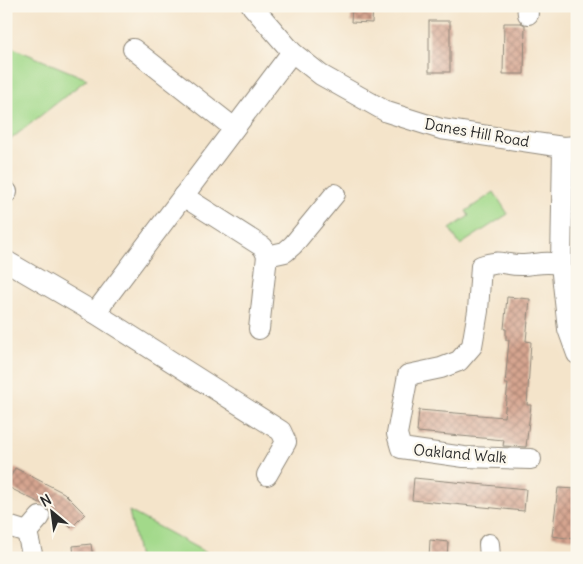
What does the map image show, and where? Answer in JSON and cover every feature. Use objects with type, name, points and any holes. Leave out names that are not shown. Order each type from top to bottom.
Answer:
[{"type":"street","name":"Danes Hill Road","points":[[252,6],[292,52],[321,74],[386,112],[441,129],[570,146]]},
{"type":"street","points":[[133,49],[234,128]]},
{"type":"street","points":[[95,313],[292,52]]},
{"type":"street","points":[[570,146],[561,266],[571,296],[568,329],[577,354]]},
{"type":"street","points":[[267,256],[285,252],[335,194]]},
{"type":"street","points":[[183,196],[263,247],[267,256],[259,329]]},
{"type":"street","points":[[6,261],[95,313],[281,431],[286,442],[267,475]]},
{"type":"street","name":"Oakland Walk","points":[[531,460],[464,457],[401,448],[397,434],[408,375],[441,368],[459,360],[472,346],[478,311],[481,266],[494,261],[520,265],[551,262],[561,266]]},
{"type":"street","points":[[25,525],[33,558]]},
{"type":"green space","points":[[6,45],[87,79],[6,143]]},
{"type":"green space","points":[[494,192],[508,214],[460,245],[450,229],[469,216],[466,211]]},
{"type":"green space","points":[[129,511],[216,558],[139,558]]},
{"type":"building","points":[[352,6],[373,6],[372,23],[351,22]]},
{"type":"building","points":[[429,21],[450,21],[450,72],[429,72]]},
{"type":"building","points":[[504,23],[521,23],[525,25],[524,74],[503,74]]},
{"type":"building","points":[[507,297],[530,299],[526,341],[531,342],[527,405],[531,405],[526,447],[503,446],[504,440],[417,432],[419,410],[504,417],[508,384],[505,384],[509,340],[506,340],[506,329],[504,329]]},
{"type":"building","points":[[15,468],[64,493],[85,514],[71,528],[54,510],[6,486]]},
{"type":"building","points":[[414,478],[526,489],[524,511],[412,500]]},
{"type":"building","points":[[558,488],[577,489],[577,519],[574,539],[552,536]]},
{"type":"building","points":[[430,540],[448,542],[447,558],[429,558]]},
{"type":"building","points":[[91,544],[93,558],[74,558],[73,546]]}]
